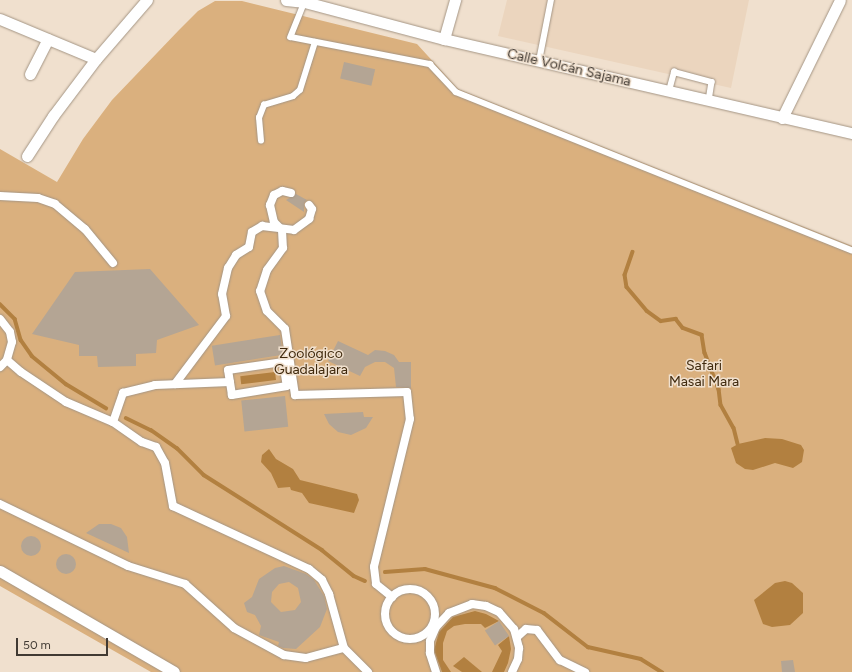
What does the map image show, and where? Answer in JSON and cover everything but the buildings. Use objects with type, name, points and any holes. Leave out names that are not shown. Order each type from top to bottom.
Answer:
[{"type":"street","points":[[27,156],[53,116],[96,59],[147,0]]},
{"type":"street","name":"Calle Volcán Sajama","points":[[286,0],[306,1],[444,39],[852,133]]},
{"type":"street","points":[[444,39],[455,0]]},
{"type":"street","points":[[782,118],[840,0]]},
{"type":"street","points":[[0,19],[96,59]]},
{"type":"street","points":[[30,74],[48,39]]},
{"type":"street","points":[[290,193],[282,191],[274,195],[270,205],[274,222],[282,230],[283,248],[267,270],[260,291],[267,311],[285,329],[288,373],[287,386],[232,395],[228,370],[283,362],[288,373],[295,395],[407,392],[410,419],[374,567],[376,584],[392,597]]},
{"type":"street","points":[[0,196],[38,198],[55,204],[85,229],[113,263]]},
{"type":"street","points":[[175,384],[226,316],[222,294],[223,284],[236,255],[244,252],[249,247],[252,232],[262,226],[282,230],[294,230],[309,219],[312,210],[309,205]]},
{"type":"street","points":[[0,318],[10,332],[12,342],[7,360],[0,367]]},
{"type":"street","points":[[7,360],[21,372],[66,402],[113,422],[142,442],[156,446],[165,462],[173,506],[309,569],[322,580],[329,594],[344,648],[368,672]]},
{"type":"street","points":[[113,422],[123,393],[155,385],[230,382]]},
{"type":"street","points":[[0,504],[128,566],[185,584],[234,628],[284,655],[306,658],[344,648]]},
{"type":"street","points":[[0,572],[174,672]]},
{"type":"street","points":[[436,672],[430,653],[430,642],[434,626],[432,602],[421,591],[404,590],[392,597],[385,613],[386,621],[395,634],[411,639],[419,637],[434,626],[449,612],[472,604],[486,606],[508,620],[517,637],[518,659],[512,672]]},
{"type":"street","points":[[517,637],[526,629],[537,630],[560,660],[585,672]]},
{"type":"lane","points":[[539,61],[552,0]]},
{"type":"lane","points":[[306,1],[291,37],[430,64],[456,92],[852,250]]},
{"type":"lane","points":[[261,141],[259,118],[264,105],[293,96],[300,90],[315,42]]},
{"type":"lane","points":[[669,92],[674,72],[712,82],[709,100]]},
{"type":"shaded area","points":[[507,0],[749,0],[731,88],[498,36]]},
{"type":"shaded area","points":[[275,372],[276,380],[241,384],[240,376]]},
{"type":"shaded area","points":[[765,438],[782,439],[801,445],[804,450],[802,462],[793,468],[775,463],[753,470],[745,469],[736,463],[731,448],[738,444]]},
{"type":"shaded area","points":[[269,449],[276,459],[293,469],[300,480],[357,494],[359,500],[354,513],[309,503],[302,493],[291,490],[290,487],[278,488],[271,473],[261,462],[262,455]]},
{"type":"shaded area","points":[[785,581],[792,583],[803,593],[803,613],[790,625],[772,627],[763,624],[754,600],[775,583]]},
{"type":"shaded area","points":[[475,611],[486,614],[499,621],[485,628],[481,624],[465,624],[454,626],[447,631],[443,643],[443,660],[451,672],[442,672],[434,650],[439,632],[453,617]]},
{"type":"shaded area","points":[[509,636],[511,649],[508,663],[504,672],[492,672],[502,651],[498,645]]},
{"type":"shaded area","points":[[464,657],[482,672],[462,672],[453,666]]},
{"type":"green space","name":"Zoológico Guadalajara","points":[[215,1],[242,1],[417,44],[458,89],[852,246],[852,672],[151,672],[0,586],[0,149],[57,182],[83,139],[112,100],[198,11]]},
{"type":"waterway","points":[[633,252],[625,275],[627,287],[647,311],[661,321],[676,319],[683,328],[702,335],[705,353],[719,389],[721,405],[734,428],[738,444]]},
{"type":"waterway","points":[[0,304],[15,319],[21,340],[32,356],[66,384],[106,408]]},
{"type":"waterway","points":[[126,418],[151,430],[177,448],[204,475],[322,550],[354,576],[365,581]]},
{"type":"waterway","points":[[385,572],[425,569],[495,588],[544,613],[588,647],[641,659],[662,672]]},
{"type":"park label","name":"Safari Masai Mara","points":[[704,374]]}]
